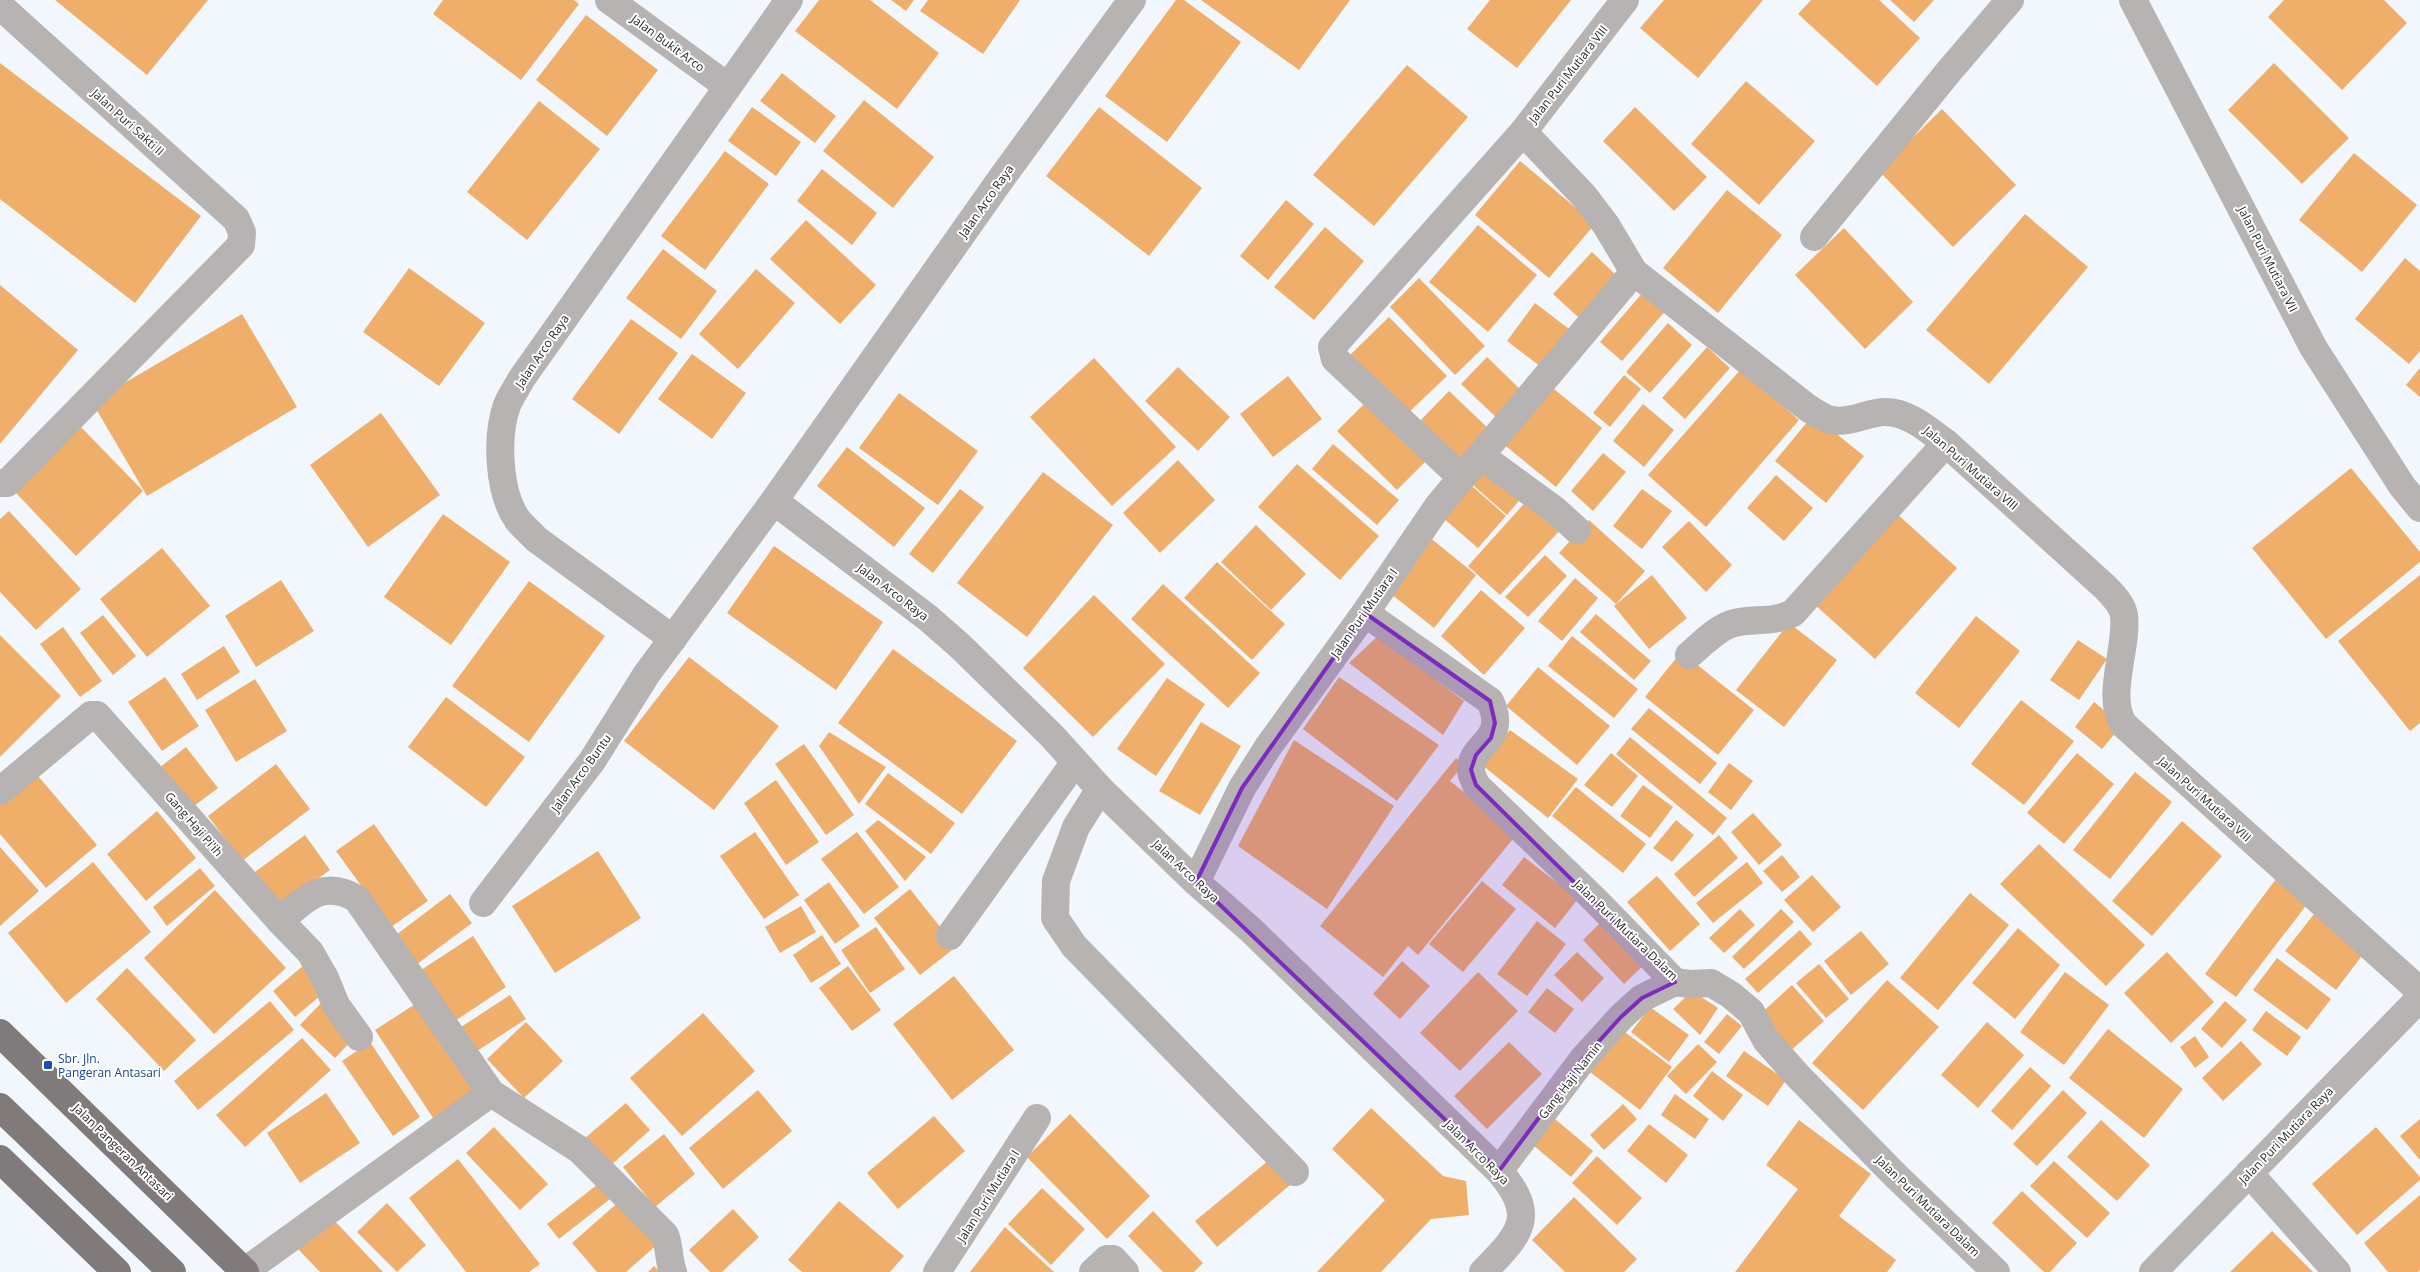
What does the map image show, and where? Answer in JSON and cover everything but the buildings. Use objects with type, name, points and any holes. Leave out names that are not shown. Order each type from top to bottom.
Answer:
[{"type":"main road","name":"Jalan Pangeran Antasari","points":[[0,1033],[245,1272]]},
{"type":"main road","points":[[0,1057],[218,1272]]},
{"type":"main road","points":[[0,1108],[172,1272]]},
{"type":"main road","points":[[0,1159],[118,1272]]},
{"type":"street","name":"Jalan Bukit Arco","points":[[610,0],[727,86]]},
{"type":"street","name":"Jalan Arco Raya","points":[[789,0],[522,378],[507,406],[501,442],[501,470],[506,492],[517,518],[536,539],[673,639],[774,501],[1003,176],[1132,0]]},
{"type":"street","name":"Jalan Puri Mutiara VIII","points":[[1625,0],[1523,132],[1584,196],[1606,225],[1634,272],[1808,408],[1821,416],[1832,420],[1885,412],[1902,415],[1922,426],[1946,444],[2116,598],[2124,615],[2117,708],[2124,725],[2420,991]]},
{"type":"street","points":[[1814,237],[1950,70],[2010,0]]},
{"type":"street","name":"Jalan Puri Mutiara VII","points":[[2133,0],[2313,347],[2402,486],[2420,508]]},
{"type":"street","name":"Jalan Puri Sakti II","points":[[0,6],[236,219],[242,232],[241,245],[7,483],[0,483]]},
{"type":"street","points":[[1462,477],[1335,359],[1332,347],[1523,132]]},
{"type":"street","name":"Jalan Puri Mutiara I","points":[[1196,882],[1252,771],[1365,613],[1438,506],[1634,272]]},
{"type":"street","points":[[1689,654],[1728,625],[1738,622],[1768,621],[1793,613],[1946,444]]},
{"type":"street","points":[[1481,456],[1555,510],[1577,530]]},
{"type":"street","name":"Jalan Arco Raya","points":[[774,501],[928,618],[1045,729],[1100,789],[1196,882],[1251,930],[1512,1186],[1520,1206],[1520,1226],[1512,1242],[1483,1272]]},
{"type":"street","name":"Jalan Puri Mutiara Dalam","points":[[1365,613],[1490,701],[1496,713],[1495,723],[1491,738],[1476,755],[1471,770],[1476,785],[1596,901],[1675,982],[1690,984],[1710,983],[1731,995],[1751,1012],[1766,1040],[1796,1075],[1895,1175],[1996,1272]]},
{"type":"street","name":"Jalan Arco Buntu","points":[[483,903],[592,761],[646,674],[673,639]]},
{"type":"street","name":"Gang Haji Pi'ih","points":[[0,792],[91,715],[97,714],[280,922],[310,952],[325,978],[336,1005],[359,1037]]},
{"type":"street","points":[[950,936],[1075,762]]},
{"type":"street","points":[[1100,789],[1076,827],[1056,881],[1055,918],[1074,946],[1295,1172]]},
{"type":"street","points":[[280,922],[307,898],[325,889],[349,894],[357,899],[491,1093],[544,1126],[586,1157],[665,1235],[669,1246],[669,1260],[673,1272]]},
{"type":"street","name":"Gang Haji Namin","points":[[1498,1172],[1583,1059],[1621,1017],[1642,998],[1675,982]]},
{"type":"street","name":"Jalan Puri Mutiara Raya","points":[[2163,1268],[2249,1173],[2420,998]]},
{"type":"street","points":[[245,1272],[491,1093]]},
{"type":"street","name":"Jalan Puri Mutiara I","points":[[937,1272],[1037,1118]]},
{"type":"street","points":[[2249,1173],[2338,1272]]},
{"type":"street","points":[[1093,1272],[1102,1262],[1113,1260],[1125,1272]]},
{"type":"highlighted area","points":[[1365,613],[1490,701],[1495,723],[1491,738],[1476,755],[1471,770],[1476,785],[1675,982],[1642,998],[1621,1017],[1583,1059],[1499,1171],[1196,882],[1242,788]]},
{"type":"place","name":"Sbr. Jln. Pangeran Antasari","points":[[48,1065]]}]
